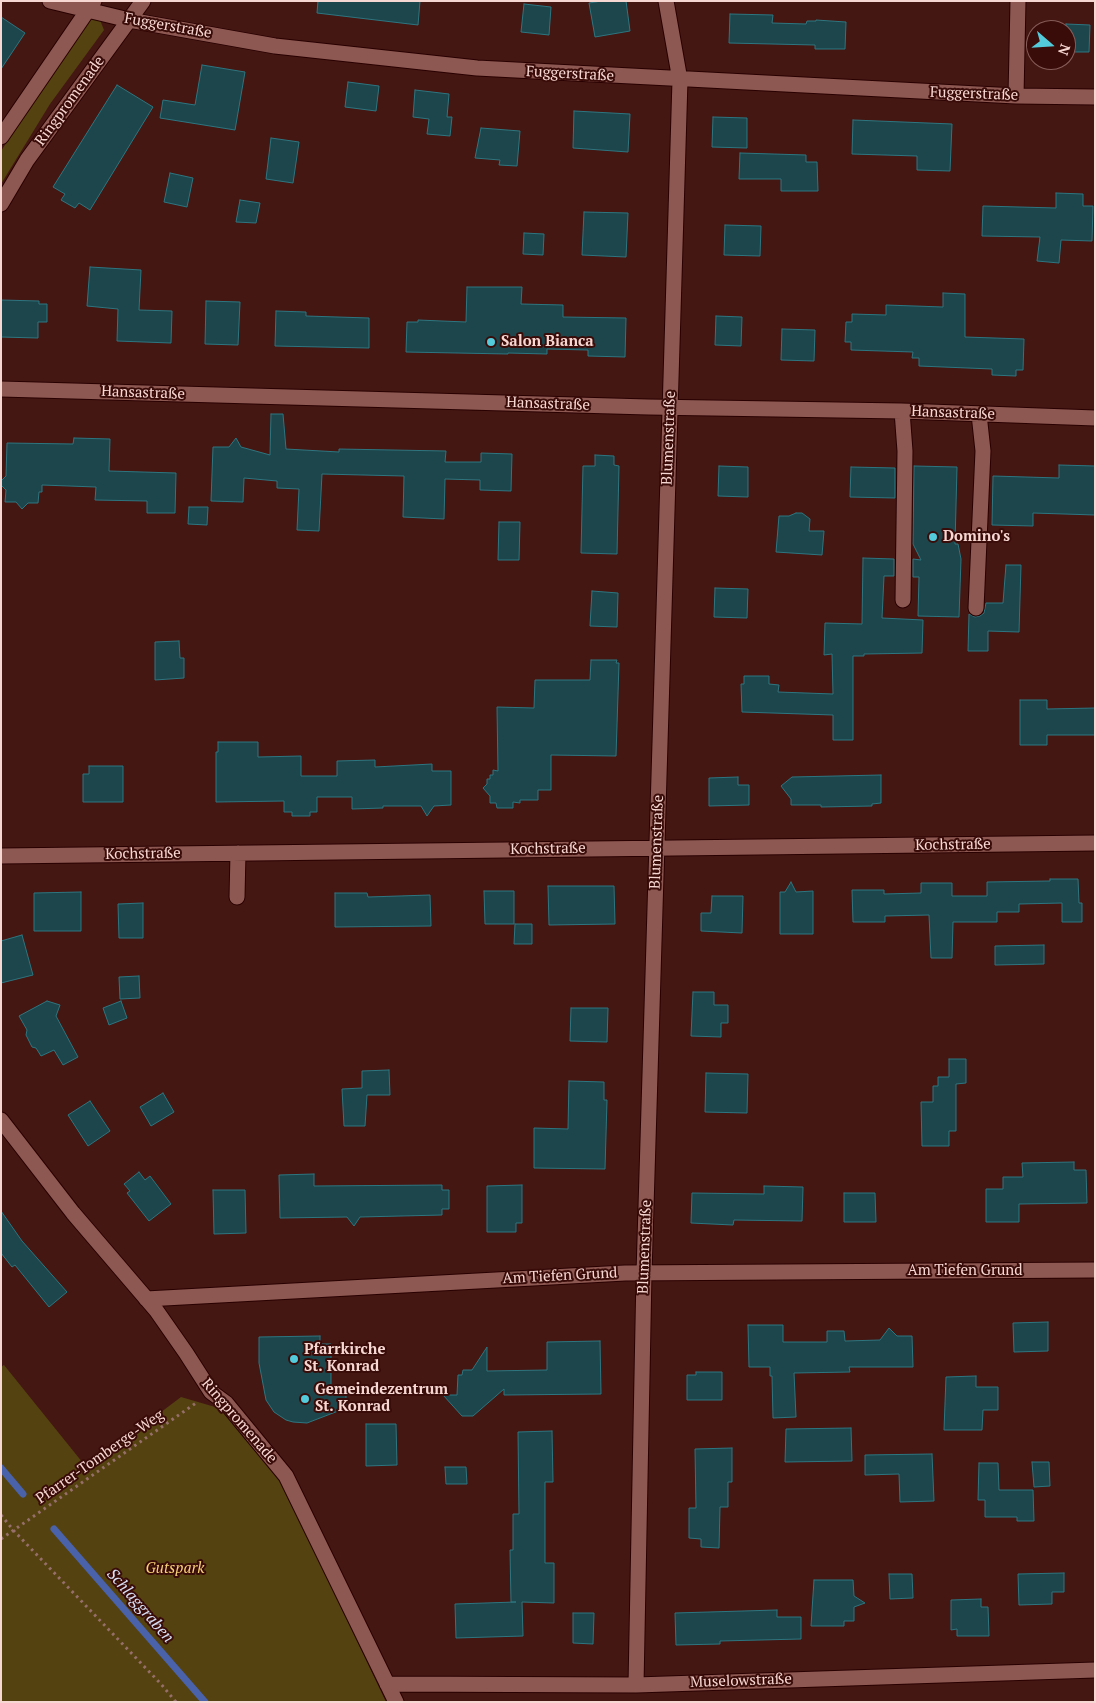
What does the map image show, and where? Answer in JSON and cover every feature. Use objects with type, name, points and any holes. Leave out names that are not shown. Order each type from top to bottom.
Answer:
[{"type":"street","name":"Fuggerstraße","points":[[50,1],[91,6],[129,20],[276,46],[477,68],[1016,96],[1095,97]]},
{"type":"street","name":"Ringpromenade","points":[[1,204],[27,160],[143,1]]},
{"type":"street","name":"Blumenstraße","points":[[636,1685],[644,1273],[680,80],[666,1]]},
{"type":"street","points":[[1016,96],[1018,1]]},
{"type":"street","points":[[1,137],[91,6]]},
{"type":"street","name":"Hansastraße","points":[[1,389],[670,407],[902,411],[1095,418]]},
{"type":"street","points":[[902,411],[905,451],[903,600]]},
{"type":"street","points":[[976,608],[983,451],[979,414]]},
{"type":"street","name":"Kochstraße","points":[[1,856],[1095,844]]},
{"type":"street","points":[[238,853],[238,897]]},
{"type":"street","name":"Ringpromenade","points":[[1,1120],[73,1213],[146,1299],[186,1353],[211,1392],[226,1403],[286,1476],[396,1702]]},
{"type":"street","name":"Am Tiefen Grund","points":[[146,1299],[439,1282],[644,1273],[1095,1270]]},
{"type":"street","name":"Muselowstraße","points":[[387,1684],[636,1685],[1095,1670]]},
{"type":"path","name":"Pfarrer-Tomberge-Weg","points":[[1,1539],[14,1532],[211,1392]]},
{"type":"path","points":[[1,1515],[14,1532],[161,1684],[176,1702]]},
{"type":"green space","points":[[91,17],[100,20],[104,30],[50,104],[1,184],[1,151]]},
{"type":"green space","name":"Gutspark","points":[[4,1365],[87,1468],[181,1397],[222,1409],[280,1479],[386,1702],[1,1702],[1,1367]]},
{"type":"building","points":[[318,1],[420,1],[418,25],[317,13]]},
{"type":"building","points":[[626,1],[630,31],[595,37],[589,3]]},
{"type":"building","points":[[524,4],[551,7],[549,35],[521,32]]},
{"type":"building","points":[[730,14],[773,15],[772,23],[806,24],[807,21],[816,20],[846,22],[845,49],[815,49],[815,45],[729,43]]},
{"type":"building","points":[[1,17],[25,33],[1,69]]},
{"type":"building","points":[[1076,24],[1090,25],[1089,52],[1076,52]]},
{"type":"building","points":[[202,65],[245,72],[235,130],[160,118],[163,100],[195,105]]},
{"type":"building","points":[[348,82],[379,86],[376,111],[345,107]]},
{"type":"building","points":[[117,85],[153,107],[90,210],[79,203],[75,208],[61,200],[65,194],[53,187]]},
{"type":"building","points":[[415,90],[449,94],[447,117],[452,117],[450,136],[427,134],[429,119],[413,117]]},
{"type":"building","points":[[574,111],[630,114],[628,152],[573,148]]},
{"type":"building","points":[[713,117],[747,118],[747,148],[712,147]]},
{"type":"building","points":[[853,120],[952,124],[950,171],[917,170],[917,156],[852,154]]},
{"type":"building","points":[[481,128],[520,131],[517,166],[499,165],[500,160],[475,158]]},
{"type":"building","points":[[271,138],[299,142],[293,183],[266,179]]},
{"type":"building","points":[[740,153],[806,155],[806,162],[817,162],[818,191],[781,191],[781,179],[739,179]]},
{"type":"building","points":[[170,173],[193,178],[187,207],[164,202]]},
{"type":"building","points":[[1056,193],[1083,194],[1083,206],[1093,206],[1092,241],[1061,240],[1059,263],[1037,261],[1040,237],[982,236],[983,206],[1056,208]]},
{"type":"building","points":[[240,200],[260,203],[256,223],[236,222]]},
{"type":"building","points":[[584,212],[628,213],[626,257],[582,255]]},
{"type":"building","points":[[725,225],[761,226],[760,256],[724,255]]},
{"type":"building","points":[[524,233],[544,234],[543,255],[523,254]]},
{"type":"building","points":[[90,267],[141,270],[139,310],[172,311],[171,343],[117,341],[118,309],[87,306]]},
{"type":"building","points":[[467,287],[522,287],[521,304],[563,305],[563,317],[626,318],[625,357],[588,356],[588,350],[547,349],[547,354],[406,352],[407,322],[418,322],[418,320],[466,322]]},
{"type":"building","points":[[943,293],[965,294],[965,337],[1024,339],[1023,370],[1016,370],[1016,376],[992,375],[992,369],[919,366],[919,358],[912,358],[913,352],[851,350],[851,342],[845,342],[846,322],[852,322],[852,314],[886,315],[886,305],[943,307]]},
{"type":"building","points":[[1,300],[39,301],[39,304],[47,304],[47,322],[38,322],[38,338],[1,337]]},
{"type":"building","points":[[206,301],[240,302],[238,345],[205,344]]},
{"type":"building","points":[[276,311],[306,312],[306,316],[369,318],[369,348],[275,346]]},
{"type":"building","points":[[716,316],[742,317],[741,346],[715,345]]},
{"type":"building","points":[[782,329],[815,330],[814,361],[781,360]]},
{"type":"building","points":[[271,414],[283,414],[286,449],[339,452],[339,449],[446,451],[445,462],[481,462],[481,453],[512,454],[511,491],[480,490],[480,480],[445,479],[444,519],[403,517],[404,476],[322,474],[319,531],[297,530],[299,489],[277,488],[277,481],[244,478],[243,502],[211,501],[213,447],[229,447],[236,438],[241,447],[270,455]]},
{"type":"building","points":[[74,438],[110,439],[109,471],[176,473],[175,513],[147,513],[147,501],[95,500],[96,487],[42,485],[42,492],[39,492],[38,503],[28,503],[22,509],[16,502],[5,502],[6,490],[1,485],[1,481],[6,476],[7,443],[73,444]]},
{"type":"building","points":[[595,455],[614,456],[614,465],[619,466],[617,554],[581,553],[583,466],[595,466]]},
{"type":"building","points":[[1059,465],[1095,466],[1095,515],[1033,513],[1033,526],[992,525],[993,476],[1059,478]]},
{"type":"building","points":[[719,466],[748,467],[748,497],[718,496]]},
{"type":"building","name":"Domino's","points":[[914,466],[957,467],[955,544],[958,544],[961,559],[959,617],[918,616],[919,577],[913,577],[913,559],[921,560],[913,544]]},
{"type":"building","points":[[851,467],[895,468],[895,498],[850,497]]},
{"type":"building","points":[[189,507],[208,507],[207,525],[188,524]]},
{"type":"building","points":[[802,513],[810,519],[809,531],[824,531],[822,555],[776,552],[779,516],[789,516]]},
{"type":"building","points":[[499,522],[520,522],[519,560],[498,560]]},
{"type":"building","points":[[863,558],[894,559],[894,576],[884,576],[882,618],[923,620],[922,653],[864,654],[864,656],[853,656],[853,740],[833,740],[833,715],[742,712],[741,684],[744,684],[744,676],[769,676],[769,684],[779,685],[778,692],[833,694],[832,654],[824,655],[825,623],[862,624]]},
{"type":"building","points":[[1006,565],[1021,565],[1019,632],[988,631],[988,651],[968,651],[969,614],[975,617],[980,616],[984,613],[986,603],[1003,603]]},
{"type":"building","points":[[715,588],[748,589],[747,618],[714,617]]},
{"type":"building","points":[[592,591],[618,593],[617,627],[590,626]]},
{"type":"building","points":[[179,641],[180,658],[184,658],[184,678],[155,680],[155,642]]},
{"type":"building","points":[[591,660],[617,660],[616,663],[619,663],[616,756],[551,755],[551,790],[538,790],[538,800],[520,800],[520,803],[513,802],[513,808],[497,808],[496,803],[490,803],[490,796],[483,788],[487,784],[487,779],[490,779],[490,775],[493,775],[493,770],[498,771],[497,707],[534,708],[535,680],[590,680]]},
{"type":"building","points":[[1020,700],[1047,700],[1047,709],[1095,708],[1095,735],[1047,735],[1047,745],[1020,745]]},
{"type":"building","points":[[218,742],[258,742],[258,757],[301,756],[301,776],[337,776],[337,761],[375,760],[375,767],[432,764],[432,771],[451,771],[451,805],[434,806],[427,816],[421,806],[383,806],[383,808],[352,809],[352,797],[317,797],[317,812],[310,812],[310,816],[292,816],[292,812],[284,812],[284,801],[216,802],[216,752],[218,752]]},
{"type":"building","points":[[89,766],[123,766],[123,802],[83,802],[83,774],[89,774]]},
{"type":"building","points":[[881,775],[881,803],[872,804],[872,806],[821,807],[821,805],[791,805],[791,799],[781,786],[792,777]]},
{"type":"building","points":[[738,777],[738,785],[749,785],[749,805],[709,806],[709,778]]},
{"type":"building","points":[[1050,879],[1078,879],[1079,903],[1082,903],[1082,922],[1062,922],[1062,903],[1019,904],[1019,912],[997,912],[997,922],[953,922],[952,958],[931,958],[929,915],[885,916],[885,922],[853,922],[852,890],[884,890],[884,894],[921,893],[921,883],[952,883],[952,896],[987,896],[987,882],[1050,881]]},
{"type":"building","points":[[791,882],[796,892],[813,891],[813,934],[780,934],[780,892],[785,892]]},
{"type":"building","points":[[548,886],[614,886],[615,924],[549,925]]},
{"type":"building","points":[[484,891],[514,891],[514,924],[485,924]]},
{"type":"building","points":[[81,892],[81,931],[34,931],[34,893]]},
{"type":"building","points":[[335,893],[367,893],[368,897],[430,895],[431,926],[335,927]]},
{"type":"building","points":[[712,896],[743,896],[742,933],[701,931],[701,913],[711,913]]},
{"type":"building","points":[[143,903],[143,938],[119,938],[118,904]]},
{"type":"building","points":[[515,924],[532,924],[532,944],[514,944]]},
{"type":"building","points":[[22,935],[33,975],[1,983],[1,941]]},
{"type":"building","points":[[1044,945],[1044,964],[995,965],[995,946]]},
{"type":"building","points":[[139,976],[140,998],[120,999],[119,977]]},
{"type":"building","points":[[693,992],[714,992],[714,1005],[728,1005],[728,1023],[721,1023],[721,1037],[691,1036]]},
{"type":"building","points":[[47,1001],[60,1005],[56,1016],[78,1057],[63,1065],[54,1050],[41,1056],[36,1048],[32,1047],[26,1035],[27,1030],[19,1016]]},
{"type":"building","points":[[121,1001],[127,1018],[109,1025],[103,1008]]},
{"type":"building","points":[[571,1008],[608,1008],[607,1042],[570,1041]]},
{"type":"building","points":[[949,1059],[966,1059],[966,1083],[956,1084],[956,1131],[949,1131],[949,1146],[922,1146],[921,1102],[933,1102],[933,1086],[938,1086],[938,1077],[949,1077]]},
{"type":"building","points":[[389,1070],[390,1095],[367,1095],[365,1126],[344,1126],[342,1089],[362,1088],[362,1071]]},
{"type":"building","points":[[706,1073],[748,1074],[747,1113],[705,1112]]},
{"type":"building","points":[[569,1081],[604,1082],[604,1100],[607,1100],[605,1169],[534,1168],[534,1128],[568,1129]]},
{"type":"building","points":[[163,1093],[174,1112],[151,1126],[140,1107]]},
{"type":"building","points":[[90,1101],[110,1131],[88,1146],[68,1115]]},
{"type":"building","points":[[1074,1162],[1074,1170],[1086,1170],[1087,1203],[1019,1204],[1019,1222],[986,1222],[986,1189],[1003,1189],[1003,1177],[1023,1177],[1022,1163]]},
{"type":"building","points":[[139,1172],[145,1180],[150,1176],[171,1204],[149,1221],[127,1193],[130,1191],[124,1184]]},
{"type":"building","points":[[314,1174],[314,1186],[442,1185],[442,1190],[449,1190],[449,1209],[442,1209],[442,1215],[360,1217],[354,1226],[347,1217],[280,1218],[279,1175]]},
{"type":"building","points":[[522,1185],[522,1223],[516,1223],[516,1232],[487,1232],[487,1186]]},
{"type":"building","points":[[764,1186],[803,1187],[802,1221],[734,1220],[733,1225],[691,1223],[692,1193],[764,1194]]},
{"type":"building","points":[[213,1190],[245,1190],[246,1233],[214,1234]]},
{"type":"building","points":[[844,1193],[875,1193],[876,1222],[844,1222]]},
{"type":"building","points":[[1,1211],[22,1241],[67,1292],[49,1307],[15,1265],[12,1267],[1,1253]]},
{"type":"building","points":[[1048,1322],[1048,1351],[1014,1352],[1013,1323]]},
{"type":"building","points":[[748,1325],[783,1325],[783,1342],[827,1342],[827,1331],[844,1331],[845,1341],[880,1340],[889,1328],[897,1336],[912,1336],[913,1367],[849,1367],[850,1372],[794,1373],[796,1417],[773,1418],[770,1367],[749,1367]]},
{"type":"building","points":[[320,1336],[320,1344],[331,1344],[331,1386],[346,1385],[346,1408],[307,1423],[286,1420],[274,1412],[266,1400],[259,1363],[259,1337]]},
{"type":"building","points":[[600,1341],[601,1394],[504,1395],[504,1389],[473,1416],[462,1416],[443,1395],[457,1395],[458,1375],[462,1375],[463,1370],[472,1370],[487,1347],[487,1371],[547,1370],[547,1342]]},
{"type":"building","points":[[696,1372],[722,1372],[722,1400],[687,1400],[687,1375],[696,1375]]},
{"type":"building","points":[[976,1376],[976,1387],[998,1387],[998,1410],[983,1410],[982,1430],[944,1430],[946,1377]]},
{"type":"building","points":[[366,1424],[396,1424],[397,1465],[366,1466]]},
{"type":"building","points":[[851,1428],[852,1461],[785,1462],[786,1429]]},
{"type":"building","points":[[552,1431],[553,1482],[545,1482],[545,1563],[554,1563],[554,1603],[522,1602],[523,1636],[456,1638],[455,1604],[516,1602],[511,1602],[510,1550],[513,1550],[513,1514],[519,1514],[518,1432]]},
{"type":"building","points":[[732,1448],[732,1482],[728,1482],[728,1507],[720,1507],[719,1548],[701,1547],[701,1539],[689,1538],[689,1508],[696,1508],[695,1449]]},
{"type":"building","points":[[932,1454],[934,1501],[900,1502],[899,1474],[865,1475],[865,1455]]},
{"type":"building","points":[[1032,1462],[1049,1462],[1050,1486],[1034,1487]]},
{"type":"building","points":[[979,1463],[998,1463],[999,1490],[1033,1490],[1034,1521],[1017,1521],[1017,1517],[985,1517],[985,1500],[978,1500]]},
{"type":"building","points":[[445,1467],[466,1467],[467,1484],[446,1484]]},
{"type":"building","points":[[1064,1573],[1064,1592],[1052,1592],[1052,1604],[1019,1605],[1018,1574]]},
{"type":"building","points":[[889,1574],[912,1574],[913,1598],[890,1599]]},
{"type":"building","points":[[814,1580],[853,1580],[854,1596],[865,1603],[854,1607],[854,1621],[844,1621],[844,1626],[811,1626]]},
{"type":"building","points":[[981,1599],[981,1607],[988,1607],[989,1636],[957,1636],[957,1629],[951,1630],[951,1600]]},
{"type":"building","points":[[777,1610],[777,1617],[801,1617],[801,1639],[720,1641],[720,1644],[676,1645],[675,1613]]},
{"type":"building","points":[[573,1613],[594,1613],[593,1644],[573,1643]]},
{"type":"waterway","name":"Schlaggraben","points":[[1,1468],[23,1494]]},
{"type":"waterway","name":"Schlaggraben","points":[[54,1529],[205,1702]]},
{"type":"place","name":"Salon Bianca","points":[[491,342]]},
{"type":"place","name":"Domino's","points":[[933,537]]},
{"type":"place","name":"Pfarrkirche St. Konrad","points":[[294,1359]]},
{"type":"place","name":"Gemeindezentrum St. Konrad","points":[[305,1399]]}]
